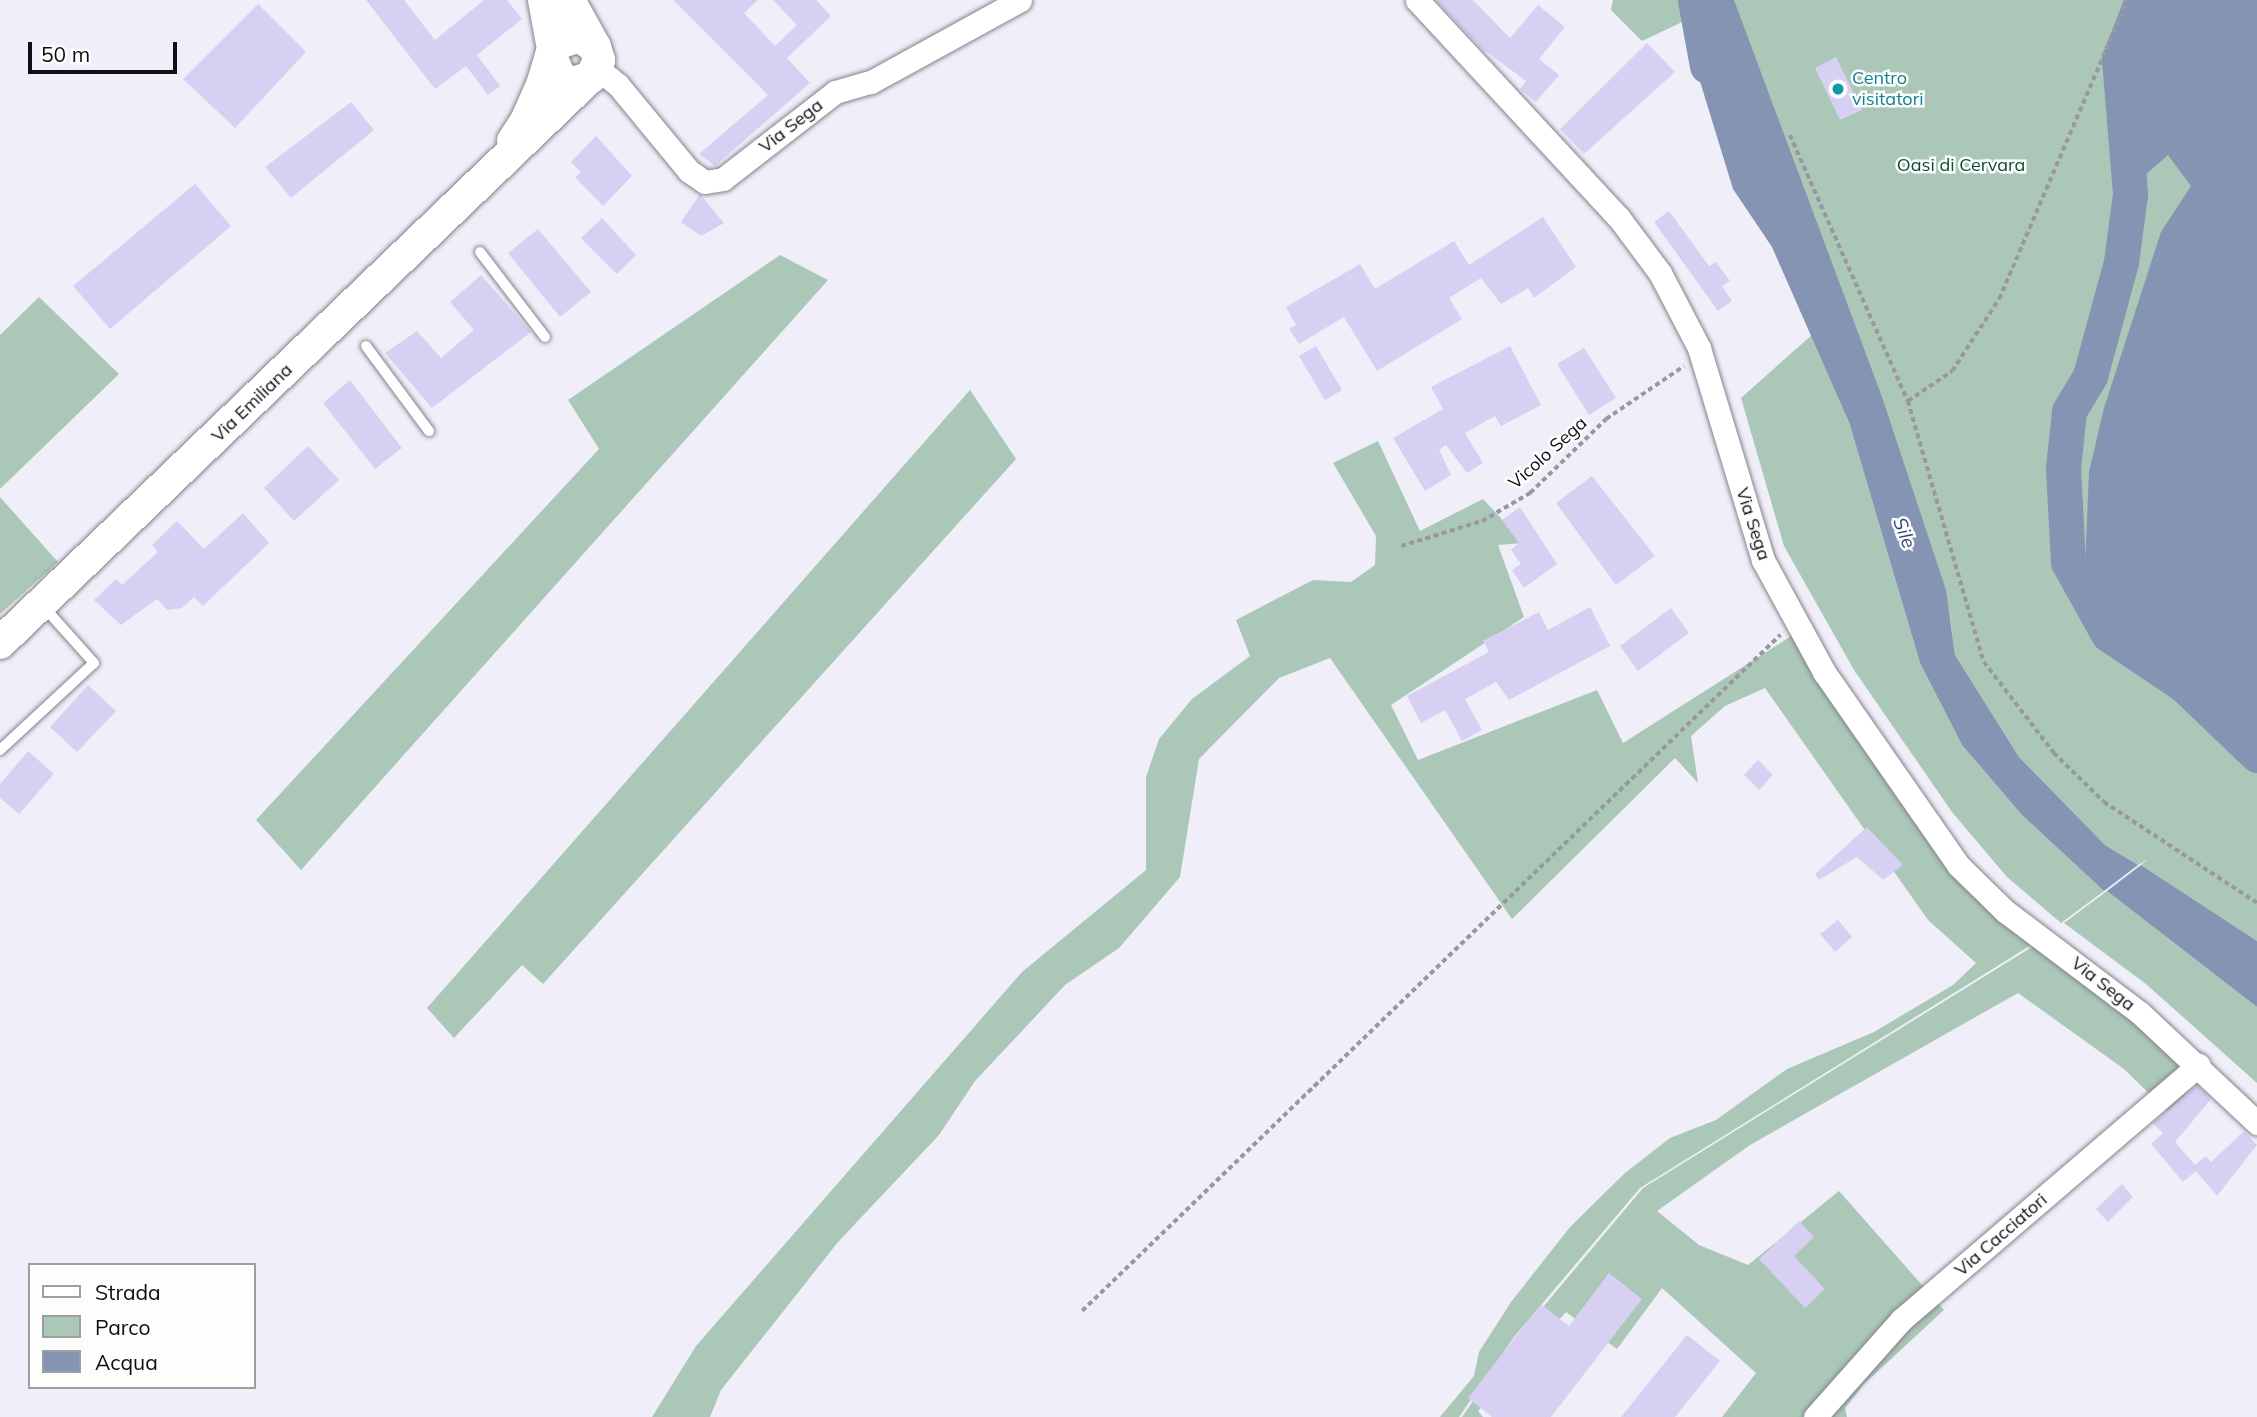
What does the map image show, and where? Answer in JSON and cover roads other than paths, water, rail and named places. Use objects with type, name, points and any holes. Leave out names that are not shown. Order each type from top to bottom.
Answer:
[{"type":"main road","points":[[544,0],[559,78],[593,65],[569,0]]},
{"type":"main road","name":"Via Emiliana","points":[[501,160],[526,121],[552,52]]},
{"type":"main road","name":"Via Emiliana","points":[[0,643],[501,160],[593,65]]},
{"type":"street","name":"Via Sega","points":[[593,65],[618,85],[689,171],[705,182],[723,179],[835,92],[871,82],[1020,0]]},
{"type":"street","name":"Via Sega","points":[[1417,0],[1619,218],[1660,273],[1701,357],[1763,560],[1794,622],[1958,865],[2005,911],[2140,1013],[2199,1065],[2257,1123]]},
{"type":"street","name":"Via Cacciatori","points":[[1815,1417],[1901,1320],[2199,1065]]},
{"type":"lane","points":[[480,252],[545,337]]},
{"type":"lane","points":[[366,346],[429,431]]},
{"type":"lane","points":[[0,750],[94,663],[41,604]]},
{"type":"water","points":[[1699,0],[1734,0],[1882,397],[1946,590],[1955,655],[2019,757],[2105,845],[2138,865],[2104,891],[2022,815],[1962,745],[1920,663],[1849,422],[1772,247],[1733,189],[1695,65]]},
{"type":"water","points":[[2160,0],[2257,0],[2257,756],[2103,612],[2085,569],[2089,472],[2104,408],[2161,232],[2191,186],[2168,155],[2144,176],[2131,45]]},
{"type":"water","points":[[2141,865],[2257,941],[2257,1007],[2107,891]]},
{"type":"waterway","name":"Sile","points":[[1695,0],[1707,66]]},
{"type":"waterway","points":[[2142,0],[2119,59],[2130,194],[2121,262],[2090,376],[2069,411],[2063,468],[2068,562],[2108,634],[2185,686],[2257,755]]},
{"type":"place","name":"Centro visitatori","points":[[1838,89]]},
{"type":"park label","name":"Oasi di Cervara","points":[[1961,165]]}]
